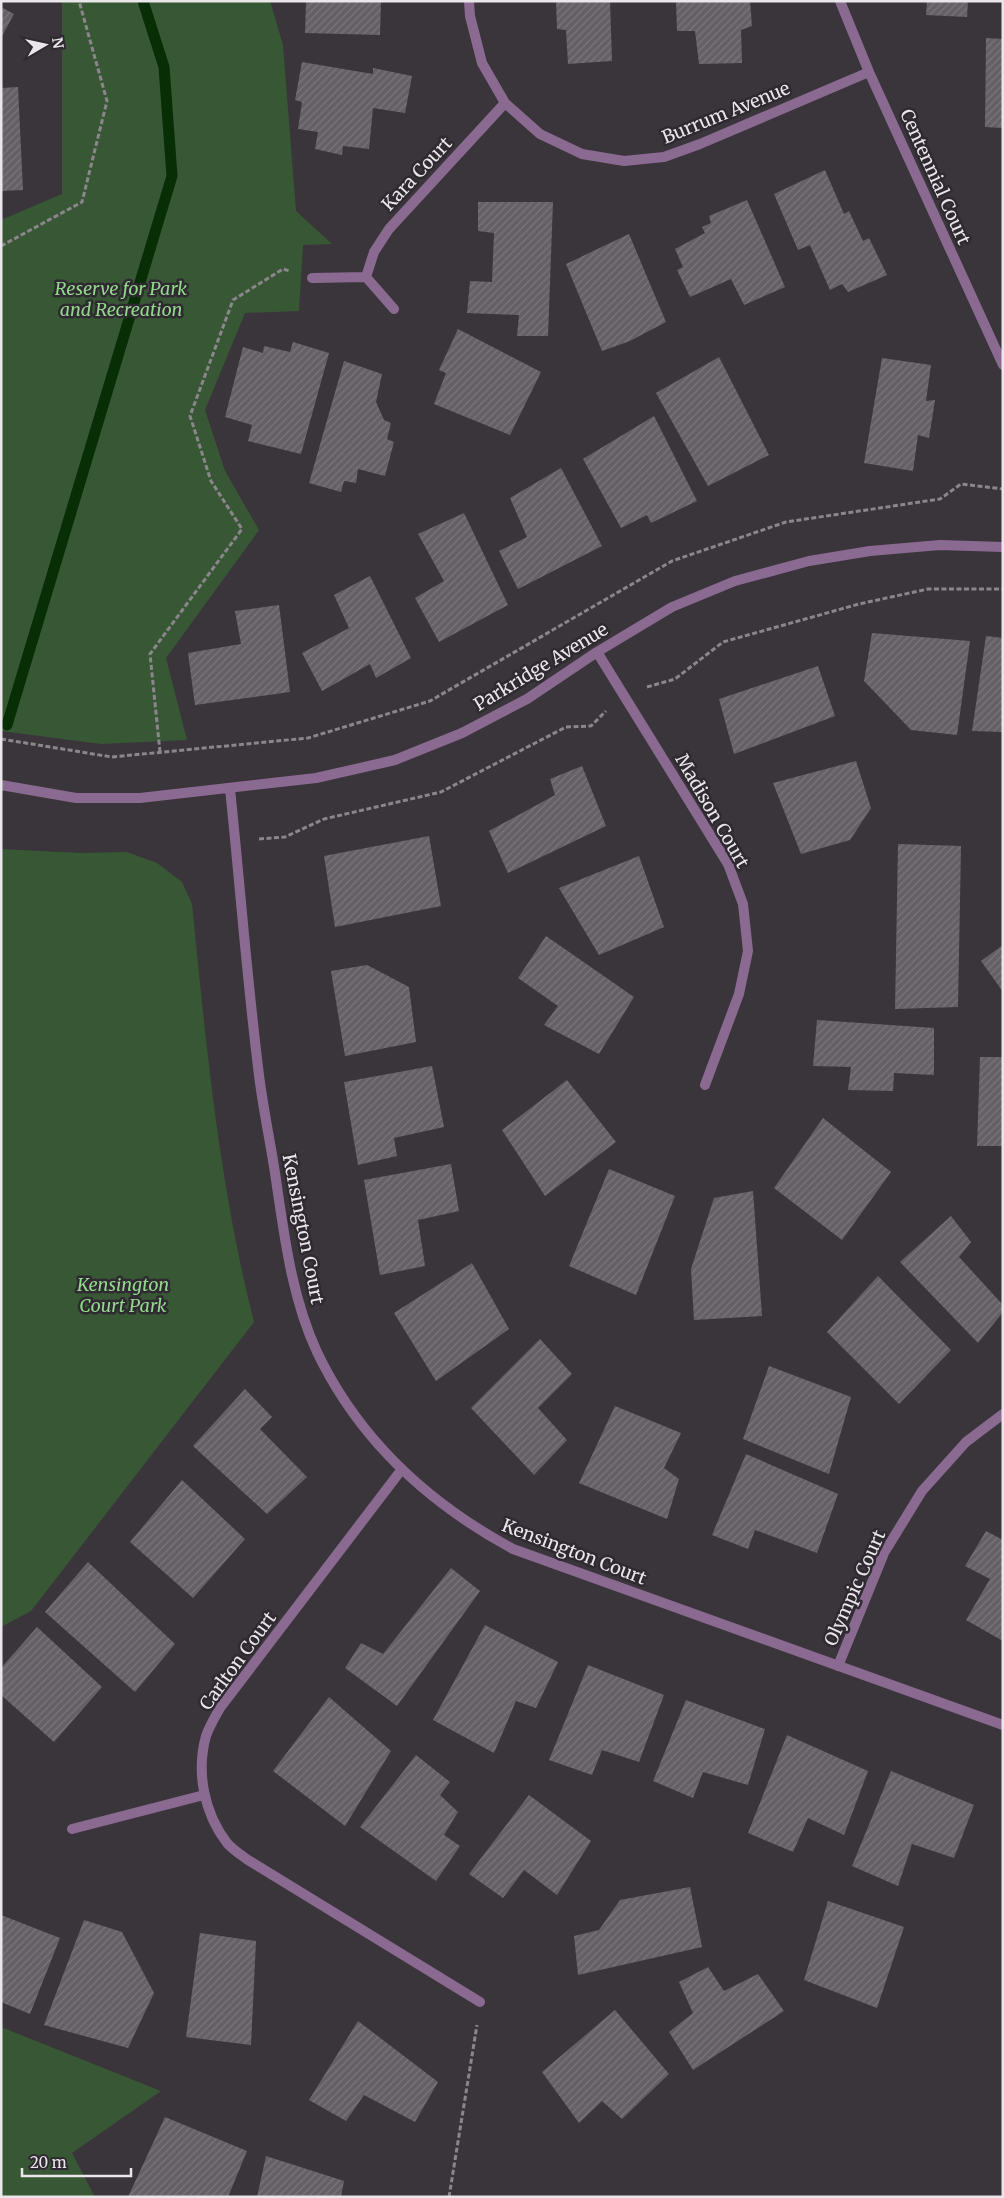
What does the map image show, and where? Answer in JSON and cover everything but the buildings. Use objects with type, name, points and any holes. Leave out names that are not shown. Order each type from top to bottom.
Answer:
[{"type":"street","name":"Burrum Avenue","points":[[469,1],[470,16],[482,63],[505,103],[540,134],[582,154],[624,161],[664,156],[700,144],[869,72]]},
{"type":"street","name":"Centennial Court","points":[[840,1],[869,72],[1003,365]]},
{"type":"street","name":"Kara Court","points":[[366,277],[374,252],[389,228],[505,103]]},
{"type":"street","points":[[312,278],[366,277],[394,309]]},
{"type":"street","name":"Parkridge Avenue","points":[[1,785],[76,798],[140,798],[316,778],[395,760],[462,733],[519,703],[597,652],[672,607],[736,581],[809,561],[870,551],[940,544],[1003,547]]},
{"type":"street","name":"Madison Court","points":[[597,652],[728,864],[743,904],[748,950],[741,986],[705,1085]]},
{"type":"street","name":"Kensington Court","points":[[230,789],[259,1075],[286,1243],[299,1301],[317,1351],[340,1394],[368,1434],[439,1503],[478,1530],[513,1549],[1003,1725]]},
{"type":"street","name":"Olympic Court","points":[[838,1666],[884,1553],[922,1491],[966,1442],[1003,1414]]},
{"type":"street","name":"Carlton Court","points":[[402,1469],[220,1708],[206,1735],[201,1765],[204,1795],[213,1822],[228,1844],[248,1860],[480,2002]]},
{"type":"street","points":[[72,1829],[204,1795]]},
{"type":"path","points":[[1,246],[82,202],[107,101],[79,1]]},
{"type":"path","points":[[160,752],[150,654],[242,529],[212,481],[190,416],[233,300],[283,269]]},
{"type":"path","points":[[1,739],[112,757],[308,738],[430,701],[672,561],[786,522],[940,499],[961,484],[1003,489]]},
{"type":"path","points":[[236,842],[286,836],[324,818],[441,792],[566,727],[591,726],[624,695],[675,679],[722,642],[859,604],[928,589],[1003,589]]},
{"type":"path","points":[[449,2197],[480,2002]]},
{"type":"green space","name":"Reserve for Park and Recreation","points":[[62,1],[270,1],[283,45],[296,211],[332,244],[303,245],[299,311],[245,313],[205,410],[225,471],[259,530],[166,658],[187,740],[101,744],[1,731],[1,220],[62,194]]},
{"type":"green space","name":"Kensington Court Park","points":[[1,849],[80,853],[127,852],[157,863],[182,882],[192,904],[215,1114],[232,1219],[254,1322],[31,1611],[1,1627]]},
{"type":"green space","points":[[1,2027],[161,2091],[72,2153],[95,2197],[1,2197]]},
{"type":"waterway","points":[[7,725],[172,176],[164,67],[143,1]]}]
